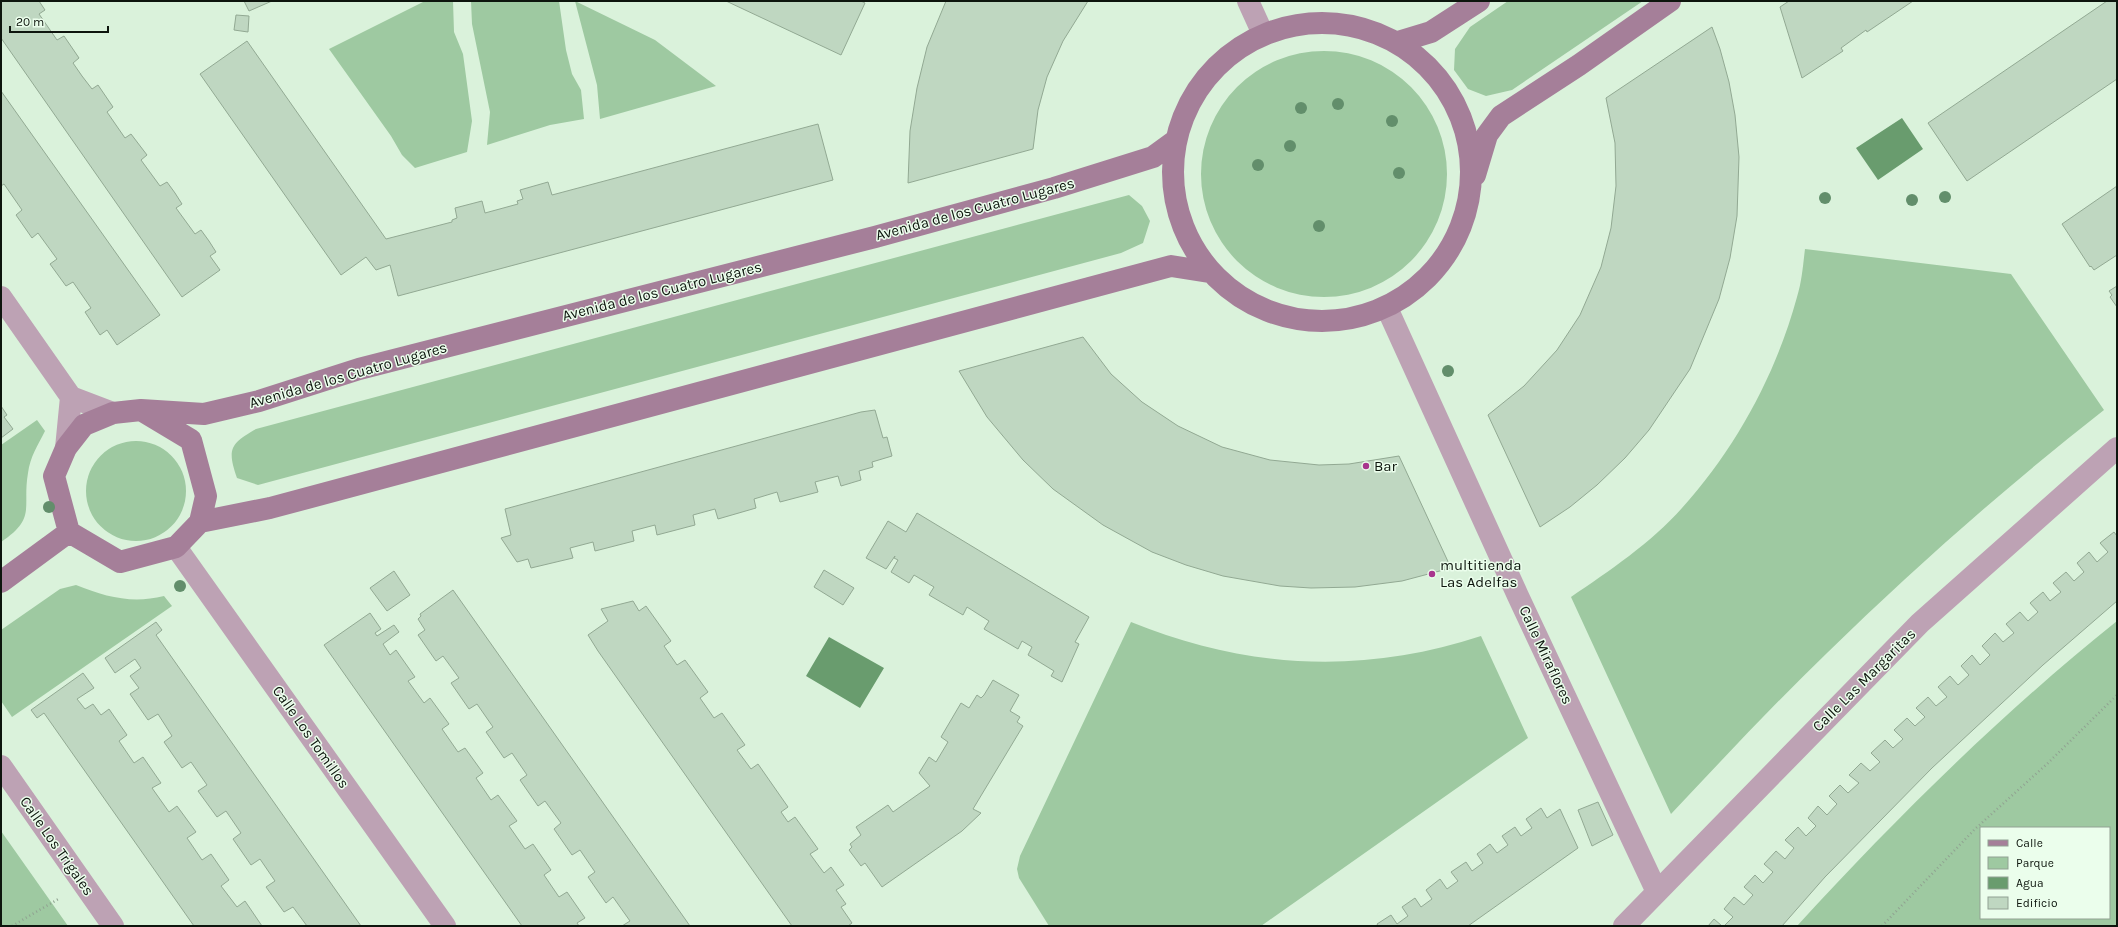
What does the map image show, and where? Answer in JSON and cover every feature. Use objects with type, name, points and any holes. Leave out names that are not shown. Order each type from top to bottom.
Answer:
[{"type":"main road","points":[[1398,42],[1431,32],[1479,1]]},
{"type":"main road","points":[[1472,186],[1467,129],[1441,79],[1398,42],[1355,25],[1308,23],[1263,34],[1223,60],[1193,96],[1175,141],[1176,211],[1209,272],[1261,310],[1324,324],[1387,308],[1446,258],[1472,186],[1487,135],[1501,116],[1579,65],[1670,1]]},
{"type":"main road","name":"Avenida de los Cuatro Lugares","points":[[69,532],[54,476],[66,448],[84,425],[113,413],[141,410],[204,414],[259,400],[359,369],[875,236],[1054,188],[1153,157],[1175,141]]},
{"type":"main road","points":[[200,522],[270,508],[1171,266],[1209,272]]},
{"type":"main road","points":[[1,582],[69,532],[120,562],[176,547],[200,522],[206,496],[191,440],[141,410]]},
{"type":"street","points":[[1248,1],[1263,34]]},
{"type":"street","points":[[1,297],[71,397],[113,413]]},
{"type":"street","name":"Calle Miraflores","points":[[1387,308],[1518,596],[1657,892]]},
{"type":"street","points":[[66,448],[71,397]]},
{"type":"street","name":"Calle Las Margaritas","points":[[1624,926],[1920,623],[2117,448]]},
{"type":"street","name":"Calle Los Tomillos","points":[[176,547],[445,926]]},
{"type":"street","name":"Calle Los Trigales","points":[[1,766],[113,926]]},
{"type":"path","points":[[1882,926],[1975,830],[2048,763],[2117,695]]},
{"type":"path","points":[[12,926],[84,885]]},
{"type":"green space","points":[[425,1],[453,1],[454,32],[463,54],[472,121],[467,152],[415,168],[402,155],[391,136],[329,49]]},
{"type":"green space","points":[[471,1],[559,1],[566,50],[572,74],[581,90],[584,119],[550,125],[487,145],[490,112],[472,24]]},
{"type":"green space","points":[[575,1],[655,40],[716,86],[600,119],[597,85]]},
{"type":"green space","points":[[1508,1],[1643,1],[1512,90],[1486,96],[1468,89],[1454,70],[1455,49],[1470,27]]},
{"type":"green space","points":[[1324,51],[1348,53],[1371,60],[1392,72],[1411,87],[1426,106],[1438,127],[1445,150],[1447,174],[1445,198],[1438,221],[1426,242],[1411,261],[1392,276],[1371,288],[1348,295],[1324,297],[1300,295],[1277,288],[1256,276],[1237,261],[1222,242],[1210,221],[1203,198],[1201,174],[1203,150],[1210,127],[1222,106],[1237,87],[1256,72],[1277,60],[1300,53]]},
{"type":"green space","points":[[1129,195],[1142,206],[1150,221],[1143,243],[1121,253],[258,485],[237,478],[232,460],[233,448],[236,443],[256,429]]},
{"type":"green space","points":[[1805,249],[2011,274],[2104,410],[2032,468],[1894,589],[1787,692],[1671,814],[1571,597],[1629,556],[1657,533],[1682,508],[1720,461],[1752,409],[1778,354],[1799,291]]},
{"type":"green space","points":[[37,420],[45,431],[29,467],[26,512],[24,519],[20,526],[12,534],[1,542],[1,445]]},
{"type":"green space","points":[[136,441],[155,445],[171,456],[182,472],[186,491],[182,510],[171,526],[155,537],[136,541],[117,537],[101,526],[90,510],[86,491],[90,472],[101,456],[117,445]]},
{"type":"green space","points":[[76,585],[98,593],[119,598],[141,599],[164,596],[172,606],[12,717],[1,701],[1,630],[60,589]]},
{"type":"green space","points":[[2117,621],[2117,926],[1797,926],[1911,806],[2032,692]]},
{"type":"green space","points":[[1131,622],[1174,638],[1218,650],[1261,657],[1305,661],[1349,661],[1393,657],[1437,649],[1481,636],[1528,738],[1261,926],[1049,926],[1019,878],[1017,869],[1020,856]]},
{"type":"green space","points":[[1,831],[68,926],[1,926]]},
{"type":"water","points":[[1902,118],[1923,149],[1878,180],[1856,148]]},
{"type":"water","points":[[829,637],[884,668],[860,708],[806,676]]},
{"type":"building","points":[[1,1],[39,1],[45,10],[39,14],[57,40],[64,36],[79,58],[73,63],[92,89],[98,85],[113,107],[107,112],[125,138],[131,134],[147,155],[141,160],[160,186],[167,182],[182,204],[176,208],[195,234],[201,230],[216,252],[210,256],[220,270],[182,297],[1,38]]},
{"type":"building","points":[[244,1],[272,1],[249,11]]},
{"type":"building","points":[[726,1],[861,1],[865,3],[841,55]]},
{"type":"building","points":[[946,1],[1088,1],[1063,41],[1047,77],[1038,110],[1033,149],[908,183],[910,131],[917,88],[927,47]]},
{"type":"building","points":[[1789,1],[1913,1],[1867,32],[1866,30],[1841,48],[1843,51],[1802,78],[1780,7]]},
{"type":"building","points":[[2107,1],[2117,1],[2117,79],[1967,181],[1928,123]]},
{"type":"building","points":[[236,15],[249,16],[248,32],[234,30]]},
{"type":"building","points":[[1712,27],[1729,82],[1735,115],[1739,157],[1737,216],[1730,258],[1719,299],[1690,369],[1649,430],[1625,458],[1597,485],[1570,507],[1540,527],[1488,415],[1524,386],[1557,350],[1580,315],[1601,267],[1611,228],[1616,186],[1615,143],[1606,98]]},
{"type":"building","points":[[247,41],[386,239],[452,222],[452,220],[457,218],[455,208],[482,201],[485,213],[518,204],[517,201],[523,199],[520,190],[548,182],[552,195],[818,124],[833,180],[398,296],[390,265],[376,270],[366,257],[341,275],[200,74]]},
{"type":"building","points":[[1,91],[160,315],[117,345],[107,330],[100,335],[85,312],[91,308],[73,282],[66,286],[50,264],[57,259],[38,233],[32,238],[16,215],[22,210],[4,184],[1,186]]},
{"type":"building","points":[[2117,186],[2117,255],[2094,270],[2091,266],[2090,267],[2062,224]]},
{"type":"building","points":[[2117,286],[2117,307],[2110,297],[2112,295],[2109,291]]},
{"type":"building","points":[[1083,337],[1111,374],[1142,402],[1178,426],[1222,447],[1270,460],[1319,465],[1349,464],[1399,456],[1451,568],[1402,581],[1355,587],[1311,588],[1280,586],[1223,576],[1186,565],[1152,552],[1103,525],[1053,489],[1023,460],[987,417],[959,371]]},
{"type":"building","points":[[1,406],[7,415],[4,417],[13,429],[1,438]]},
{"type":"building","points":[[875,410],[883,438],[887,437],[892,456],[872,462],[873,467],[859,471],[861,480],[841,486],[838,476],[815,482],[818,492],[780,502],[777,492],[754,499],[756,508],[718,519],[715,509],[693,515],[695,525],[657,535],[655,525],[632,531],[634,541],[595,551],[593,542],[570,548],[573,558],[531,568],[528,559],[517,562],[501,538],[511,535],[505,509],[861,412]]},
{"type":"building","points":[[917,513],[1089,617],[1075,642],[1079,644],[1062,682],[1051,676],[1054,671],[1028,655],[1032,647],[1022,641],[1018,649],[984,629],[989,621],[967,607],[963,615],[929,595],[934,587],[914,575],[909,583],[891,572],[898,560],[894,558],[895,556],[886,569],[866,558],[888,521],[906,532]]},
{"type":"building","points":[[2114,532],[2117,536],[2117,601],[2043,665],[1932,768],[1825,877],[1782,926],[1724,926],[1733,917],[1724,909],[1734,897],[1744,905],[1753,895],[1744,887],[1755,875],[1763,883],[1773,872],[1764,864],[1776,851],[1785,859],[1794,848],[1785,840],[1798,827],[1806,836],[1816,826],[1808,818],[1818,806],[1827,815],[1837,804],[1829,796],[1840,785],[1848,793],[1859,783],[1849,775],[1861,763],[1870,771],[1880,762],[1871,753],[1885,740],[1893,748],[1903,739],[1894,730],[1907,718],[1915,726],[1925,717],[1916,708],[1928,697],[1936,706],[1947,697],[1938,687],[1950,676],[1958,685],[1969,675],[1961,666],[1972,655],[1980,665],[1990,655],[1982,646],[1995,633],[2003,642],[2014,633],[2006,624],[2020,612],[2028,621],[2038,612],[2030,603],[2043,592],[2050,601],[2061,592],[2053,583],[2066,572],[2074,581],[2084,572],[2077,563],[2089,552],[2097,562],[2108,552],[2100,543]]},
{"type":"building","points":[[824,570],[854,588],[843,605],[814,587]]},
{"type":"building","points":[[394,571],[410,595],[387,611],[370,588]]},
{"type":"building","points":[[453,590],[690,926],[622,926],[630,921],[613,897],[606,903],[588,877],[595,872],[580,850],[572,855],[554,829],[561,823],[545,801],[538,806],[520,780],[527,775],[512,753],[504,758],[486,732],[493,727],[477,704],[469,709],[451,683],[459,678],[443,656],[436,661],[418,635],[425,630],[418,619],[421,616],[420,614]]},
{"type":"building","points":[[633,601],[639,611],[646,606],[671,641],[664,646],[677,665],[685,660],[708,692],[700,698],[714,718],[722,713],[745,745],[737,750],[751,769],[758,764],[788,807],[781,812],[788,822],[795,817],[818,849],[810,854],[824,873],[831,867],[844,885],[836,890],[846,904],[841,907],[852,923],[848,926],[792,926],[598,651],[588,635],[608,621],[601,609]]},
{"type":"building","points":[[370,613],[381,629],[375,633],[377,636],[394,625],[399,632],[383,644],[390,655],[396,650],[415,677],[408,681],[424,703],[430,698],[449,724],[442,729],[458,752],[465,748],[483,773],[476,778],[491,800],[498,795],[517,821],[509,826],[525,849],[533,844],[551,870],[544,875],[559,897],[567,892],[585,918],[577,923],[579,926],[522,926],[324,645]]},
{"type":"building","points":[[156,622],[162,630],[156,635],[361,926],[307,926],[293,907],[284,912],[266,887],[275,881],[260,859],[251,865],[233,839],[241,833],[226,811],[217,817],[198,791],[207,785],[191,762],[182,768],[164,742],[172,736],[158,714],[148,720],[130,694],[139,688],[130,676],[141,668],[135,659],[115,673],[105,658]]},
{"type":"building","points":[[83,673],[94,688],[77,699],[85,709],[93,704],[101,715],[109,709],[127,735],[119,741],[134,763],[143,757],[161,783],[152,788],[169,812],[177,806],[196,832],[187,838],[202,860],[211,854],[229,880],[221,886],[237,907],[245,901],[262,926],[194,926],[44,713],[37,718],[31,710]]},
{"type":"building","points":[[993,680],[1019,695],[1010,711],[1020,717],[1017,722],[1023,726],[973,809],[981,813],[962,831],[882,887],[865,863],[861,866],[849,850],[852,847],[850,844],[861,835],[856,827],[888,805],[893,812],[930,786],[919,773],[929,757],[936,762],[948,742],[941,737],[961,703],[969,708],[977,695],[981,698],[984,695]]},
{"type":"building","points":[[1598,802],[1613,835],[1592,846],[1578,810]]},
{"type":"building","points":[[1541,808],[1547,818],[1560,809],[1578,848],[1468,926],[1378,926],[1377,924],[1391,915],[1397,924],[1408,916],[1402,907],[1415,898],[1421,907],[1432,899],[1426,890],[1440,879],[1447,889],[1458,881],[1451,872],[1466,862],[1472,871],[1483,863],[1477,854],[1490,844],[1497,853],[1508,845],[1502,836],[1515,827],[1521,836],[1532,828],[1526,819]]},
{"type":"building","points":[[1714,919],[1722,926],[1708,926]]},
{"type":"place","name":"Bar","points":[[1366,466]]},
{"type":"place","name":"multitienda Las Adelfas","points":[[1432,574]]}]
